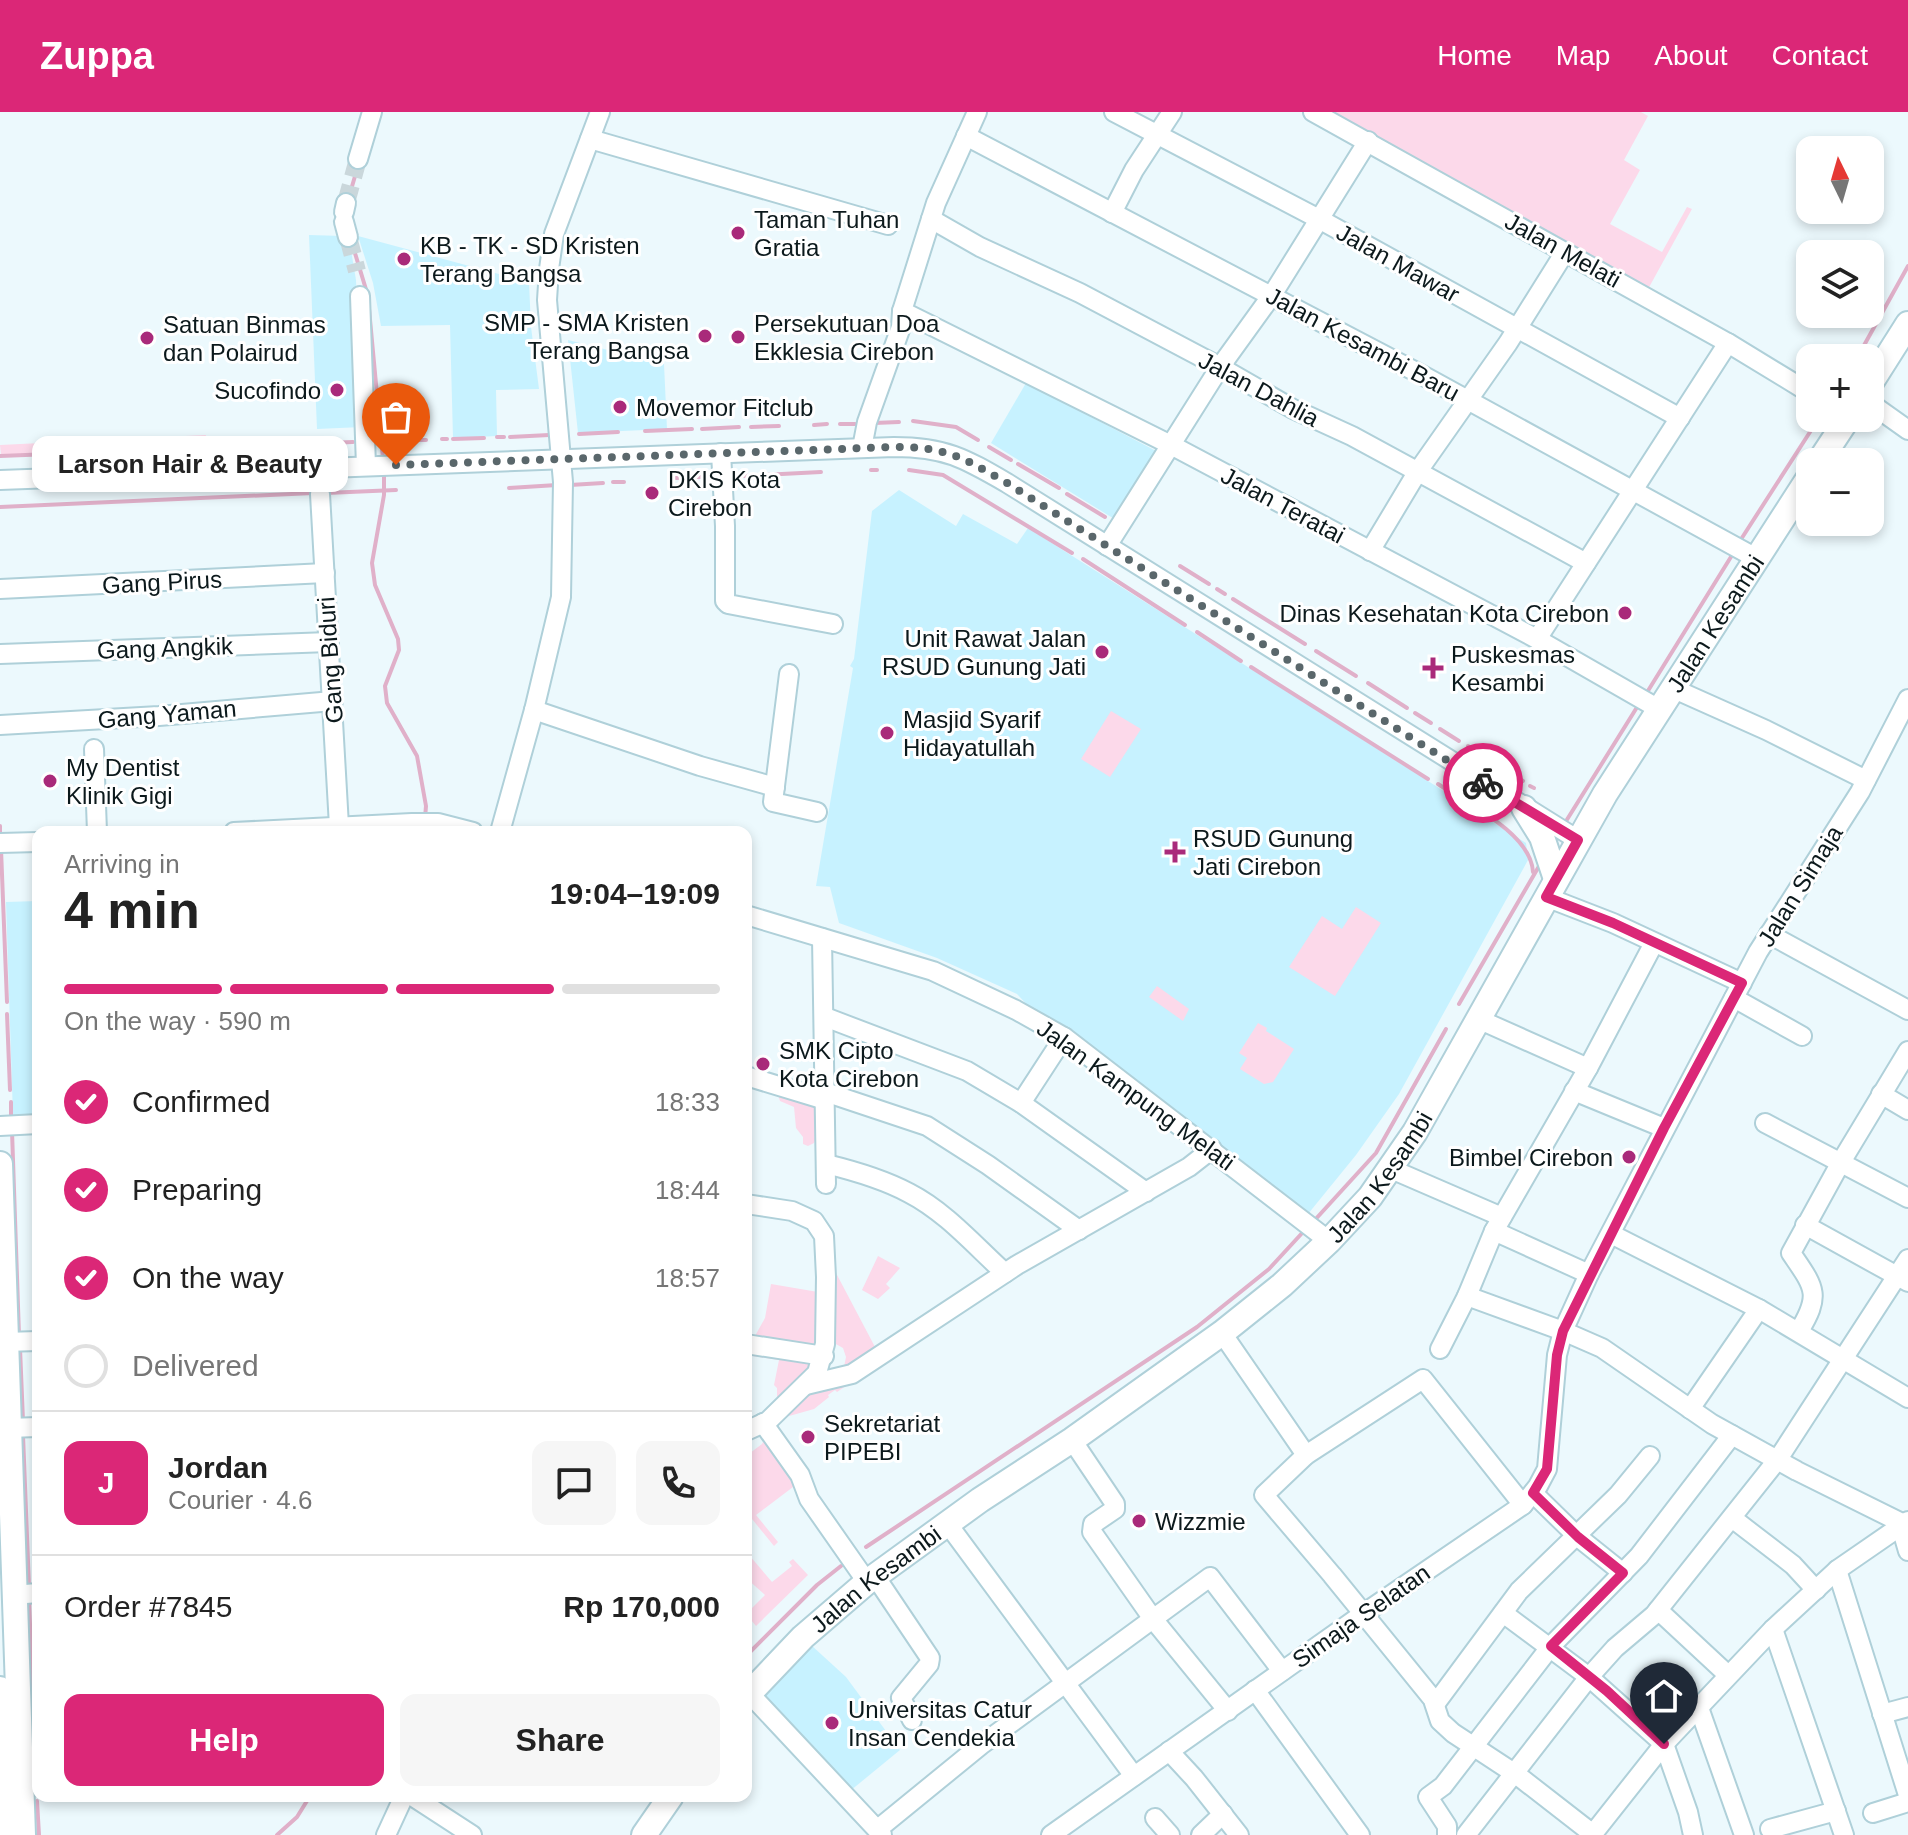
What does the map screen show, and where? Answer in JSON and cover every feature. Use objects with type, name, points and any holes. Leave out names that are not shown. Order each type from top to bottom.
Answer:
[{"type":"main road","points":[[1884,362],[1908,324]]},
{"type":"main road","name":"Jalan Kesambi","points":[[752,1691],[862,1569],[947,1523],[1072,1440],[1222,1333],[1282,1285],[1316,1231],[1391,1169],[1423,1119],[1478,1019],[1557,856],[1654,706],[1672,688],[1745,552],[1796,492]]},
{"type":"main road","points":[[1524,808],[1557,856]]},
{"type":"main road","points":[[0,1164],[9,1588],[28,1712],[30,1796],[23,1835]]},
{"type":"main road","points":[[0,1689],[6,1835]]},
{"type":"main road","points":[[644,1835],[667,1802]]},
{"type":"street","points":[[358,159],[372,112]]},
{"type":"street","points":[[862,448],[867,422],[901,327],[902,311],[931,219],[977,112]]},
{"type":"street","name":"Jalan Mawar","points":[[1114,112],[1319,219],[1680,418]]},
{"type":"street","points":[[1112,213],[1132,173],[1172,112]]},
{"type":"street","points":[[502,826],[561,597],[563,485],[547,300],[549,269],[554,234],[597,113]]},
{"type":"street","name":"Jalan Melati","points":[[1319,113],[1728,343],[1796,384]]},
{"type":"street","name":"Jalan Kesambi Baru","points":[[966,136],[1272,295],[1745,552]]},
{"type":"street","points":[[590,139],[888,225]]},
{"type":"street","points":[[1107,546],[1220,367],[1272,295],[1368,141]]},
{"type":"street","name":"Jalan Dahlia","points":[[931,219],[980,247],[1080,293],[1586,563]]},
{"type":"street","points":[[1370,551],[1418,471],[1468,401],[1565,252]]},
{"type":"street","points":[[360,296],[368,466]]},
{"type":"street","name":"Jalan Teratai","points":[[902,311],[1171,445],[1537,639],[1654,706]]},
{"type":"street","points":[[1537,639],[1728,343]]},
{"type":"street","points":[[1884,413],[1908,430]]},
{"type":"street","points":[[0,480],[319,487],[368,466],[862,448],[921,447],[942,450],[1007,483],[1524,808]]},
{"type":"street","points":[[721,453],[725,601],[833,624]]},
{"type":"street","name":"Gang Biduri","points":[[319,487],[339,826]]},
{"type":"street","name":"Gang Pirus","points":[[0,589],[325,573]]},
{"type":"street","name":"Gang Angkik","points":[[0,654],[329,642]]},
{"type":"street","points":[[789,674],[773,802],[817,812]]},
{"type":"street","points":[[1672,688],[1866,780]]},
{"type":"street","name":"Jalan Simaja","points":[[1563,1331],[1589,1274],[1738,990],[1769,934],[1866,780],[1908,699]]},
{"type":"street","name":"Gang Yaman","points":[[0,725],[159,716],[333,701]]},
{"type":"street","points":[[534,710],[700,766],[775,787]]},
{"type":"street","points":[[94,749],[97,826]]},
{"type":"street","points":[[339,826],[412,823],[439,826]]},
{"type":"street","points":[[0,843],[32,842]]},
{"type":"street","points":[[1557,856],[1613,923],[1738,990],[1802,1036]]},
{"type":"street","name":"Jalan Kampung Melati","points":[[752,917],[933,971],[1016,1010],[1064,1037],[1316,1231]]},
{"type":"street","points":[[1769,934],[1908,1010]]},
{"type":"street","points":[[822,938],[826,1184]]},
{"type":"street","points":[[1440,1349],[1498,1224],[1588,1068],[1654,943]]},
{"type":"street","points":[[825,1017],[967,1071],[1021,1103],[1146,1192]]},
{"type":"street","points":[[1478,1019],[1588,1068]]},
{"type":"street","points":[[1021,1103],[1064,1037]]},
{"type":"street","points":[[1799,1331],[1814,1300],[1810,1282],[1791,1253],[1908,1051]]},
{"type":"street","points":[[752,1078],[927,1126],[1079,1230]]},
{"type":"street","points":[[1574,1091],[1664,1128]]},
{"type":"street","points":[[1881,1094],[1908,1110]]},
{"type":"street","points":[[1765,1123],[1908,1198]]},
{"type":"street","points":[[0,1126],[32,1124]]},
{"type":"street","points":[[806,1385],[852,1374],[1005,1273],[1189,1167],[1212,1149]]},
{"type":"street","points":[[826,1164],[871,1177],[911,1194],[944,1217],[1005,1273]]},
{"type":"street","points":[[1391,1169],[1589,1274]]},
{"type":"street","points":[[752,1205],[805,1215],[822,1231],[826,1277],[824,1356],[817,1373],[754,1427],[800,1475],[809,1499],[930,1658],[929,1664],[901,1698],[912,1720]]},
{"type":"street","points":[[1805,1225],[1903,1279]]},
{"type":"street","points":[[1611,1234],[1799,1331],[1908,1398]]},
{"type":"street","points":[[1466,1835],[1589,1677],[1615,1648],[1658,1610],[1778,1459],[1844,1357],[1903,1279],[1908,1259]]},
{"type":"street","points":[[1467,1296],[1602,1348],[1732,1435],[1905,1524]]},
{"type":"street","points":[[1690,1409],[1759,1309]]},
{"type":"street","points":[[1528,1499],[1547,1469],[1557,1355],[1563,1331]]},
{"type":"street","points":[[1222,1333],[1306,1455]]},
{"type":"street","points":[[5,1342],[32,1341]]},
{"type":"street","points":[[752,1345],[824,1356]]},
{"type":"street","points":[[1623,1573],[1528,1499],[1426,1380],[1421,1380],[1306,1455],[1264,1492],[1264,1497],[1434,1703],[1440,1721],[1593,1834],[1698,1705],[1773,1629],[1837,1570],[1905,1524]]},
{"type":"street","points":[[8,1428],[32,1427]]},
{"type":"street","points":[[1447,1835],[1447,1826],[1428,1797],[1443,1786],[1551,1646],[1623,1573],[1732,1435]]},
{"type":"street","points":[[1072,1440],[1115,1504],[1115,1509],[1093,1524],[1092,1532],[1153,1619],[1228,1711]]},
{"type":"street","points":[[1434,1703],[1439,1702],[1519,1591],[1578,1537],[1650,1456]]},
{"type":"street","name":"Simaja Selatan","points":[[1051,1835],[1528,1499]]},
{"type":"street","points":[[1732,1518],[1793,1565],[1816,1590]]},
{"type":"street","points":[[947,1523],[1134,1776]]},
{"type":"street","points":[[1905,1524],[1908,1551]]},
{"type":"street","points":[[1837,1570],[1908,1795]]},
{"type":"street","points":[[752,1699],[880,1832],[981,1745],[1211,1577],[1282,1671]]},
{"type":"street","points":[[9,1588],[32,1592]]},
{"type":"street","points":[[1658,1610],[1728,1675]]},
{"type":"street","points":[[1503,1613],[1551,1646],[1664,1744],[1693,1835]]},
{"type":"street","points":[[1773,1629],[1844,1835]]},
{"type":"street","points":[[1255,1690],[1360,1835]]},
{"type":"street","points":[[1698,1705],[1744,1835]]},
{"type":"street","points":[[1882,1714],[1908,1707]]},
{"type":"street","points":[[1169,1751],[1239,1835]]},
{"type":"street","points":[[386,1835],[401,1802]]},
{"type":"street","points":[[421,1802],[472,1835]]},
{"type":"street","points":[[1873,1813],[1908,1802]]},
{"type":"street","points":[[1770,1829],[1836,1811]]},
{"type":"street","points":[[1201,1835],[1223,1814]]},
{"type":"street","points":[[1155,1818],[1170,1835]]},
{"type":"shaded area","points":[[1335,112],[1641,112],[1648,116],[1624,160],[1640,170],[1610,224],[1662,252],[1687,207],[1692,209],[1647,291],[1331,119]]},
{"type":"shaded area","points":[[309,235],[343,236],[350,244],[356,280],[362,427],[317,429]]},
{"type":"shaded area","points":[[358,236],[529,282],[539,389],[496,390],[497,436],[453,438],[450,325],[381,326],[373,283]]},
{"type":"shaded area","points":[[568,340],[664,364],[667,429],[578,433]]},
{"type":"shaded area","points":[[1026,383],[1160,453],[1116,520],[991,443]]},
{"type":"shaded area","points":[[206,435],[203,446],[1,455],[0,445]]},
{"type":"shaded area","name":"RSUD Gunung Jati Cirebon","points":[[899,490],[956,526],[963,514],[1017,544],[1028,528],[1526,843],[1528,860],[1399,1094],[1356,1155],[1308,1214],[1031,1009],[1017,994],[937,958],[839,923],[830,887],[816,886],[853,668],[850,666],[854,659],[872,511]]},
{"type":"shaded area","points":[[1111,711],[1141,729],[1110,777],[1081,759]]},
{"type":"shaded area","points":[[32,901],[32,1116],[13,1116],[6,902]]},
{"type":"shaded area","points":[[1356,907],[1381,923],[1335,996],[1289,967],[1322,916],[1342,929]]},
{"type":"shaded area","points":[[1157,986],[1189,1009],[1183,1021],[1149,997]]},
{"type":"shaded area","points":[[1258,1023],[1294,1049],[1273,1082],[1264,1084],[1240,1069],[1247,1058],[1239,1053]]},
{"type":"shaded area","points":[[777,1092],[818,1103],[820,1129],[814,1143],[808,1146],[803,1144],[803,1137],[796,1128],[794,1107],[780,1101]]},
{"type":"shaded area","points":[[878,1256],[900,1268],[886,1284],[890,1288],[878,1299],[862,1290]]},
{"type":"shaded area","points":[[836,1273],[875,1347],[844,1367],[846,1357],[843,1348],[834,1343]]},
{"type":"shaded area","points":[[771,1284],[818,1292],[819,1347],[756,1341],[755,1336],[765,1318]]},
{"type":"shaded area","points":[[752,1353],[813,1365],[777,1402],[777,1388],[774,1385],[779,1360],[752,1356]]},
{"type":"shaded area","points":[[850,1383],[828,1395],[814,1409],[782,1418],[808,1391]]},
{"type":"shaded area","points":[[766,1436],[797,1484],[756,1515],[778,1542],[774,1546],[752,1519],[752,1452]]},
{"type":"shaded area","points":[[752,1559],[772,1582],[792,1566],[789,1562],[793,1559],[808,1575],[756,1626],[752,1621],[752,1608],[765,1595],[752,1583]]},
{"type":"shaded area","name":"Universitas Catur Insan Cendekia","points":[[811,1645],[846,1677],[900,1750],[850,1791],[759,1696]]},
{"type":"waterway","points":[[348,200],[358,166]]},
{"type":"waterway","points":[[351,240],[368,296]]},
{"type":"waterway","points":[[1865,344],[1908,266]]},
{"type":"waterway","points":[[369,309],[383,459]]},
{"type":"waterway","points":[[913,421],[956,427],[978,440]]},
{"type":"waterway","points":[[874,423],[899,422]]},
{"type":"waterway","points":[[814,425],[827,424]]},
{"type":"waterway","points":[[840,424],[855,424]]},
{"type":"waterway","points":[[751,427],[779,426]]},
{"type":"waterway","points":[[702,429],[739,427]]},
{"type":"waterway","points":[[645,431],[692,429]]},
{"type":"waterway","points":[[579,434],[618,432]]},
{"type":"waterway","points":[[1738,544],[1810,432]]},
{"type":"waterway","points":[[510,437],[549,435]]},
{"type":"waterway","points":[[497,437],[504,437]]},
{"type":"waterway","points":[[453,439],[484,438]]},
{"type":"waterway","points":[[442,439],[447,439]]},
{"type":"waterway","points":[[382,441],[405,440]]},
{"type":"waterway","points":[[414,440],[426,440]]},
{"type":"waterway","points":[[224,447],[353,442]]},
{"type":"waterway","points":[[989,447],[1011,460]]},
{"type":"waterway","points":[[0,456],[203,448]]},
{"type":"waterway","points":[[1018,464],[1059,488]]},
{"type":"waterway","points":[[871,470],[877,470]]},
{"type":"waterway","points":[[909,470],[943,475],[1072,553]]},
{"type":"waterway","points":[[384,472],[384,495],[372,563],[375,585],[398,639],[399,650],[385,686],[387,703],[417,756],[426,806],[425,818]]},
{"type":"waterway","points":[[742,476],[821,472]]},
{"type":"waterway","points":[[676,478],[701,477]]},
{"type":"waterway","points":[[613,482],[624,482]]},
{"type":"waterway","points":[[570,485],[603,483]]},
{"type":"waterway","points":[[509,488],[557,485]]},
{"type":"waterway","points":[[326,493],[396,490]]},
{"type":"waterway","points":[[0,507],[313,493]]},
{"type":"waterway","points":[[1067,494],[1105,517]]},
{"type":"waterway","points":[[1646,694],[1734,552]]},
{"type":"waterway","points":[[1083,559],[1185,625]]},
{"type":"waterway","points":[[1180,566],[1209,584]]},
{"type":"waterway","points":[[1217,589],[1225,594]]},
{"type":"waterway","points":[[1233,599],[1305,644]]},
{"type":"waterway","points":[[1197,632],[1241,661]]},
{"type":"waterway","points":[[1316,651],[1356,676]]},
{"type":"waterway","points":[[1251,667],[1428,779]]},
{"type":"waterway","points":[[1368,683],[1407,708]]},
{"type":"waterway","points":[[1563,826],[1639,704]]},
{"type":"waterway","points":[[1415,713],[1431,723]]},
{"type":"waterway","points":[[1440,729],[1459,741]]},
{"type":"waterway","points":[[1478,752],[1523,781]]},
{"type":"waterway","points":[[1438,784],[1509,832],[1521,844],[1533,872]]},
{"type":"waterway","points":[[1530,786],[1534,788]]},
{"type":"waterway","points":[[0,826],[0,838]]},
{"type":"waterway","points":[[1,849],[7,1002]]},
{"type":"waterway","points":[[1459,1004],[1542,861]]},
{"type":"waterway","points":[[7,1014],[10,1090]]},
{"type":"waterway","points":[[1313,1222],[1376,1153],[1446,1029]]},
{"type":"waterway","points":[[11,1102],[11,1120]]},
{"type":"waterway","points":[[12,1131],[19,1335]]},
{"type":"waterway","points":[[866,1547],[1197,1327],[1269,1269],[1304,1231]]},
{"type":"waterway","points":[[20,1348],[23,1421]]},
{"type":"waterway","points":[[23,1435],[29,1587]]},
{"type":"waterway","points":[[752,1650],[817,1585],[841,1566]]},
{"type":"waterway","points":[[29,1598],[32,1677]]},
{"type":"waterway","points":[[37,1802],[39,1835]]},
{"type":"waterway","points":[[277,1835],[297,1817],[306,1802]]},
{"type":"tunnel","points":[[346,203],[358,159]]},
{"type":"tunnel","points":[[348,237],[357,271]]},
{"type":"way so far","points":[[396,465],[894,447],[942,450],[1007,483],[1483,783]]},
{"type":"place","name":"Taman Tuhan Gratia","points":[[738,233]]},
{"type":"place","name":"KB - TK - SD Kristen Terang Bangsa","points":[[404,259]]},
{"type":"place","name":"SMP - SMA Kristen Terang Bangsa","points":[[705,336]]},
{"type":"place","name":"Persekutuan Doa Ekklesia Cirebon","points":[[738,337]]},
{"type":"place","name":"Satuan Binmas dan Polairud","points":[[147,338]]},
{"type":"place","name":"Sucofindo","points":[[337,390]]},
{"type":"place","name":"Movemor Fitclub","points":[[620,407]]},
{"type":"place","name":"Larson Hair & Beauty","points":[[396,465]]},
{"type":"place","name":"DKIS Kota Cirebon","points":[[652,493]]},
{"type":"place","name":"Dinas Kesehatan Kota Cirebon","points":[[1625,613]]},
{"type":"place","name":"Unit Rawat Jalan RSUD Gunung Jati","points":[[1102,652]]},
{"type":"place","name":"Puskesmas Kesambi","points":[[1433,668]]},
{"type":"place","name":"Masjid Syarif Hidayatullah","points":[[887,733]]},
{"type":"place","name":"My Dentist Klinik Gigi","points":[[50,781]]},
{"type":"place","name":"RSUD Gunung Jati Cirebon","points":[[1175,852]]},
{"type":"place","name":"SMK Cipto Kota Cirebon","points":[[763,1064]]},
{"type":"place","name":"Bimbel Cirebon","points":[[1629,1157]]},
{"type":"place","name":"Sekretariat PIPEBI","points":[[808,1437]]},
{"type":"place","name":"Wizzmie","points":[[1139,1521]]},
{"type":"place","name":"Universitas Catur Insan Cendekia","points":[[832,1723]]},
{"type":"route","points":[[1483,783],[1578,840],[1546,897],[1613,923],[1742,983],[1664,1128],[1563,1331],[1557,1355],[1547,1469],[1533,1493],[1578,1537],[1623,1573],[1551,1646],[1607,1691],[1664,1744]]}]
